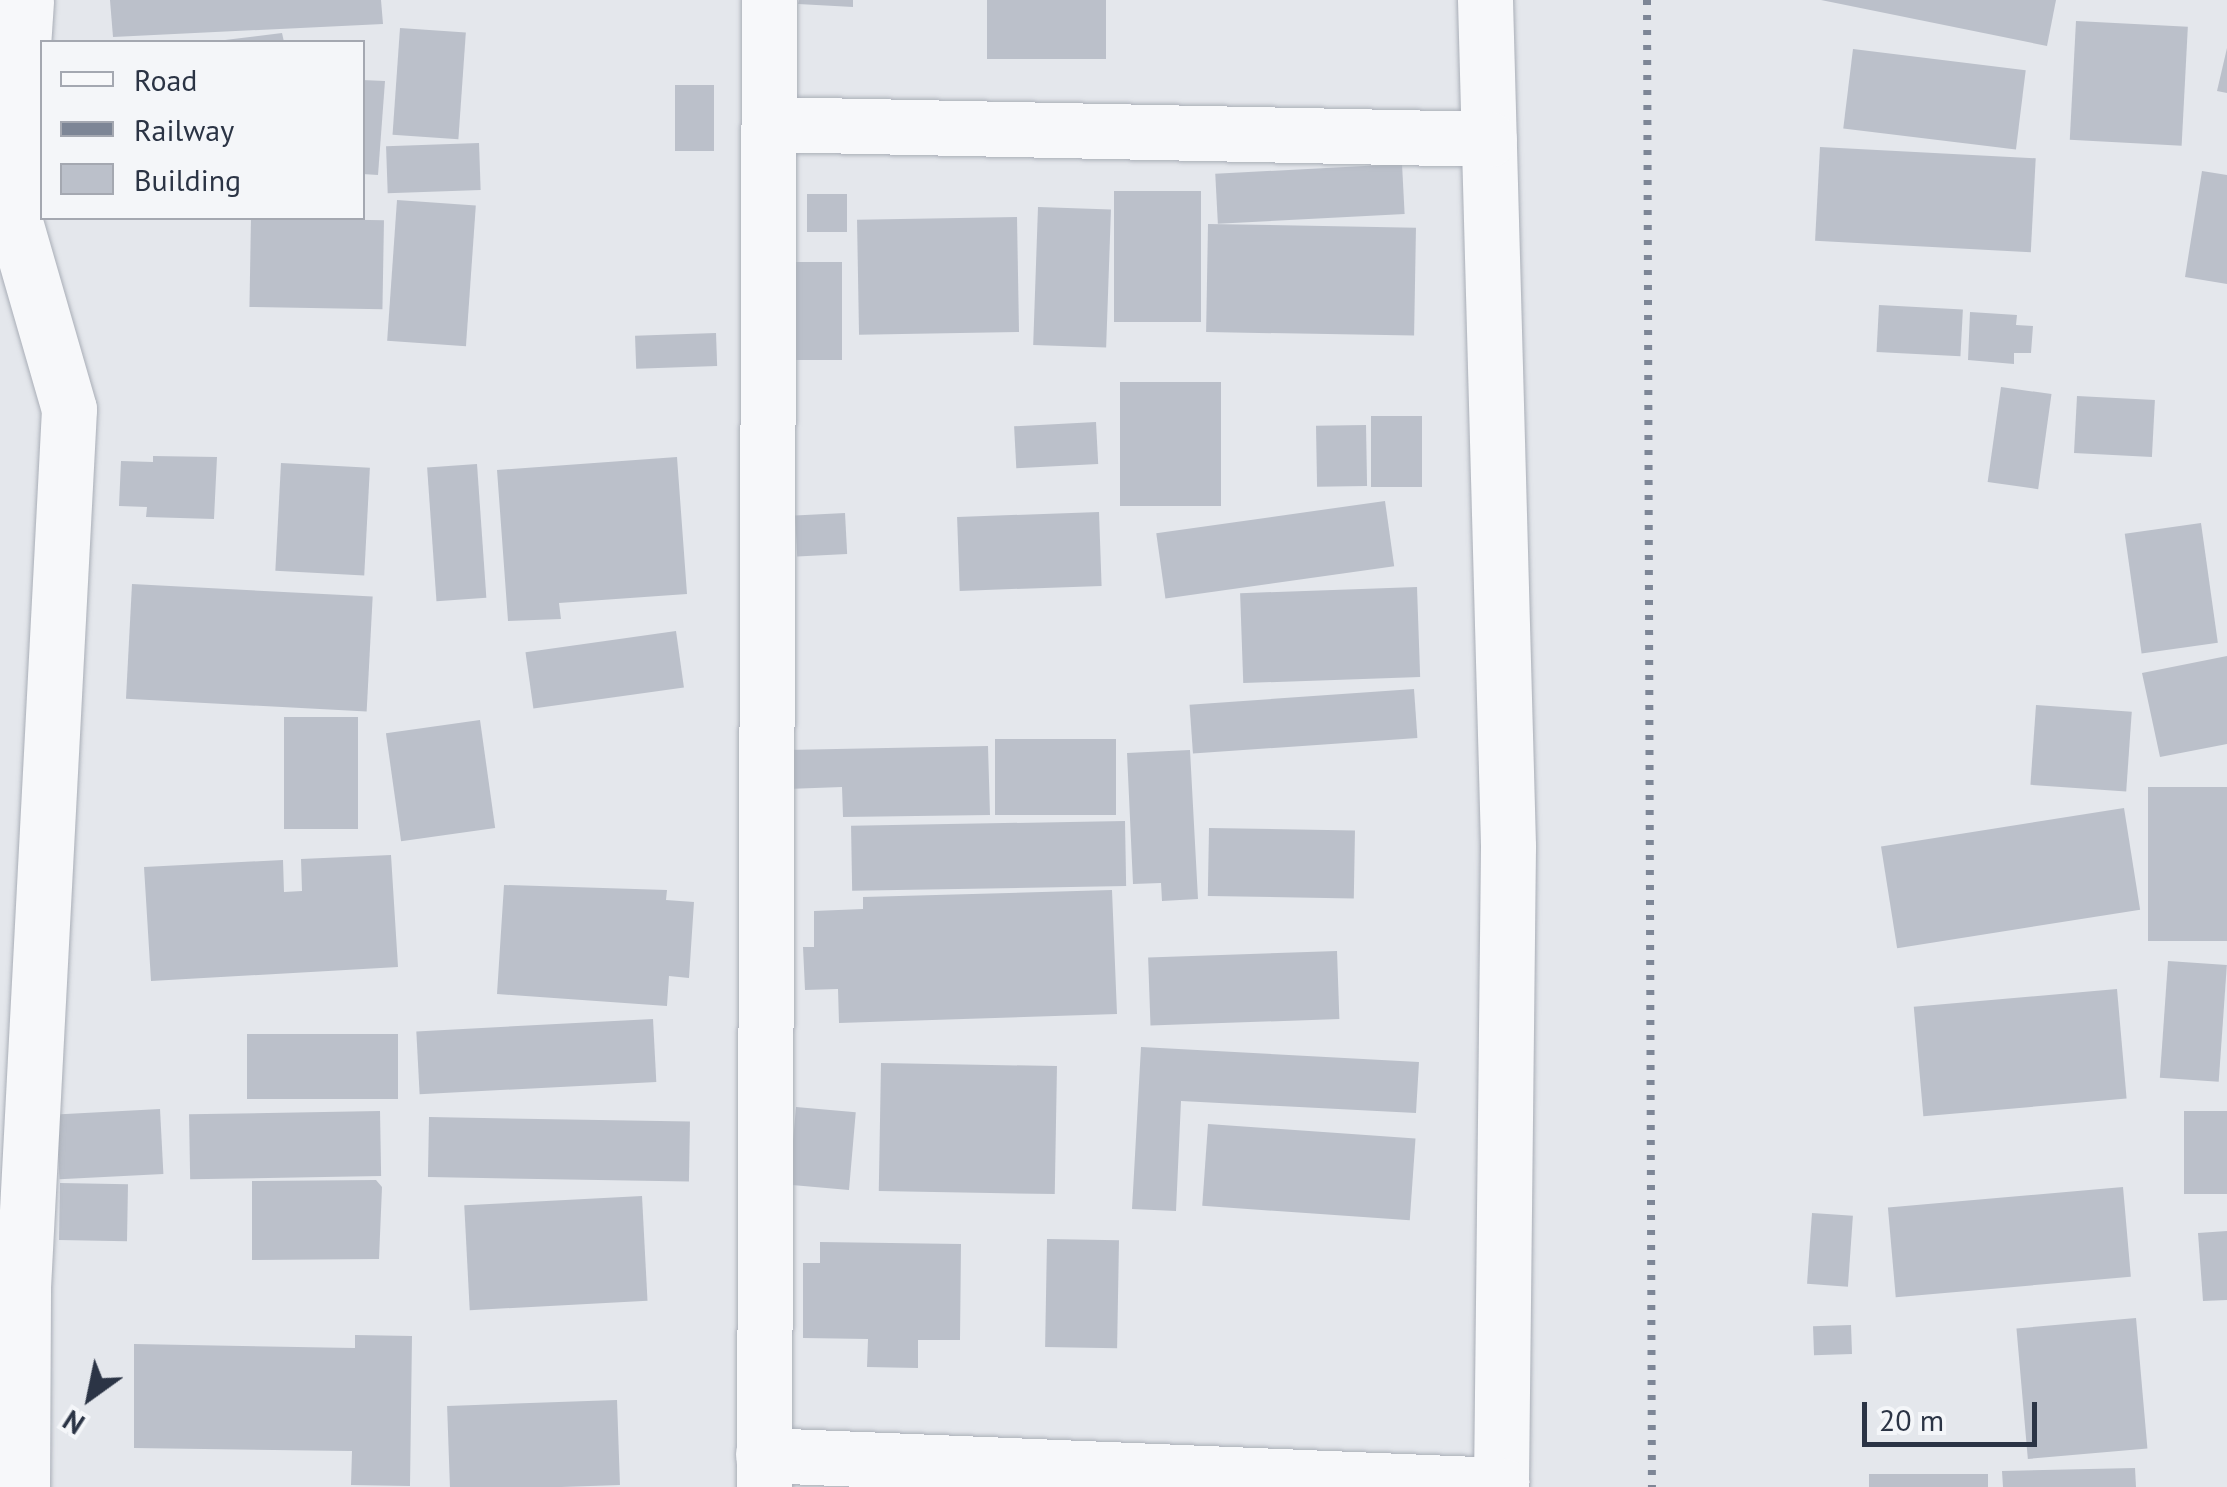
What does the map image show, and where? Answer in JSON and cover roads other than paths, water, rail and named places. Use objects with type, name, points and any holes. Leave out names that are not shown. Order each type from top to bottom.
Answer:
[{"type":"street","points":[[22,1487],[23,1287],[69,409],[12,212],[26,0]]},
{"type":"street","points":[[768,0],[764,1471],[1501,1486],[1508,847],[1485,0]]},
{"type":"street","points":[[769,124],[1489,139]]},
{"type":"railway","points":[[1647,0],[1652,1487]]}]
